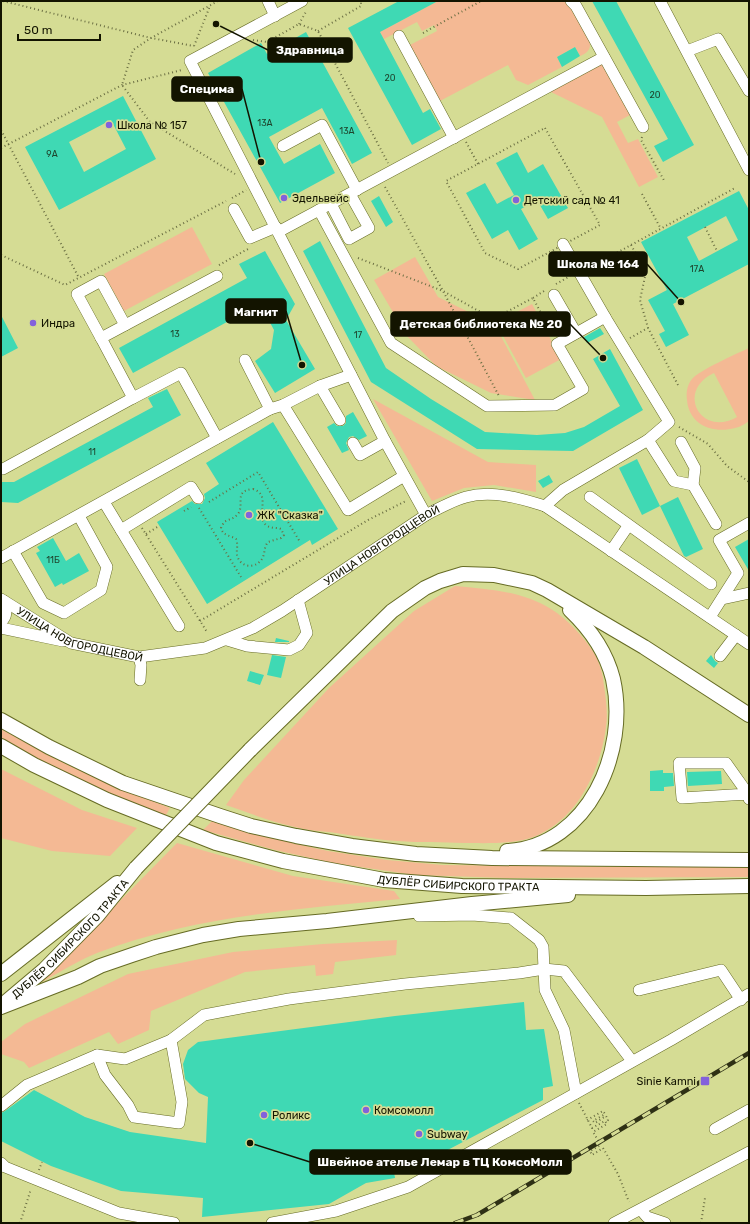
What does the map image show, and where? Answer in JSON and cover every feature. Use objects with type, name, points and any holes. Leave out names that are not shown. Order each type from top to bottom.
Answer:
[{"type":"main road","name":"ДУБЛЁР СИБИРСКОГО ТРАКТА","points":[[1,1007],[45,969],[97,916],[136,868],[250,750],[392,611],[425,588],[440,581],[463,574],[494,575],[532,583],[547,590],[644,647],[749,715]]},
{"type":"main road","name":"ДУБЛЁР СИБИРСКОГО ТРАКТА","points":[[352,846],[508,851],[520,850],[545,841],[560,832],[572,824],[588,805],[606,770],[612,749],[617,702],[607,660],[594,637],[577,617],[547,590]]},
{"type":"main road","name":"ДУБЛЁР СИБИРСКОГО ТРАКТА","points":[[1,720],[49,747],[123,783],[251,826],[296,836],[352,846],[416,854],[492,858],[749,860]]},
{"type":"main road","name":"ДУБЛЁР СИБИРСКОГО ТРАКТА","points":[[1,746],[34,765],[107,800],[216,843],[283,861],[384,880],[462,886],[646,888],[749,886]]},
{"type":"main road","name":"ДУБЛЁР СИБИРСКОГО ТРАКТА","points":[[1,974],[136,868]]},
{"type":"main road","name":"ДУБЛЁР СИБИРСКОГО ТРАКТА","points":[[1,1007],[78,977],[100,966],[156,947],[239,929],[327,921],[472,904],[646,888]]},
{"type":"street","points":[[268,1],[275,16]]},
{"type":"street","points":[[302,1],[192,64],[385,442],[426,514]]},
{"type":"street","points":[[571,1],[576,6],[643,127]]},
{"type":"street","points":[[660,1],[749,170]]},
{"type":"street","points":[[399,36],[458,136]]},
{"type":"street","points":[[687,51],[718,38],[749,91]]},
{"type":"street","points":[[234,209],[250,238],[277,230],[331,204],[604,58]]},
{"type":"street","points":[[283,146],[322,125],[369,228],[349,239],[331,204]]},
{"type":"street","points":[[319,210],[390,343],[487,406],[555,405],[583,389],[557,344],[605,318]]},
{"type":"street","points":[[545,506],[563,490],[648,440],[669,422],[605,318],[563,244]]},
{"type":"street","points":[[101,338],[217,276]]},
{"type":"street","points":[[125,325],[101,281],[77,294],[133,398]]},
{"type":"street","points":[[551,290],[576,333]]},
{"type":"street","points":[[245,360],[270,409]]},
{"type":"street","points":[[1,469],[181,373],[217,438]]},
{"type":"street","points":[[1,558],[270,409],[283,405],[320,386],[351,375]]},
{"type":"street","points":[[320,386],[332,406],[343,418]]},
{"type":"street","points":[[283,405],[348,510],[404,476]]},
{"type":"street","points":[[648,440],[674,481],[693,485]]},
{"type":"street","points":[[356,441],[360,455],[385,442]]},
{"type":"street","points":[[681,442],[695,468],[693,485],[716,524]]},
{"type":"street","points":[[120,530],[191,487],[198,503]]},
{"type":"street","name":"УЛИЦА НОВГОРОДЦЕВОЙ","points":[[2,600],[71,643],[139,657],[205,648],[253,628],[298,600],[426,514],[467,497],[502,495],[524,499],[545,506],[749,644]]},
{"type":"street","points":[[590,497],[628,526],[712,584]]},
{"type":"street","points":[[104,502],[179,626]]},
{"type":"street","points":[[13,551],[43,603],[64,613],[101,590],[106,567],[79,516]]},
{"type":"street","points":[[710,617],[738,573],[719,540],[749,523]]},
{"type":"street","points":[[611,551],[628,526]]},
{"type":"street","points":[[722,599],[749,593]]},
{"type":"street","points":[[1,622],[5,618],[6,613],[2,600]]},
{"type":"street","points":[[227,640],[247,646],[289,650],[299,645],[307,634],[298,600]]},
{"type":"street","points":[[1,628],[71,643]]},
{"type":"street","points":[[720,656],[736,635]]},
{"type":"street","points":[[139,657],[141,664],[140,680]]},
{"type":"street","points":[[679,763],[726,763],[748,796],[682,798],[679,763]]},
{"type":"street","points":[[327,921],[472,915],[511,918],[528,930],[539,940],[543,947],[545,990],[564,1030],[576,1093]]},
{"type":"street","points":[[1,1106],[27,1086],[97,1056],[125,1059],[171,1040],[204,1015],[289,999],[405,984],[520,973],[544,966],[564,970],[632,1061]]},
{"type":"street","points":[[272,1223],[336,1211],[408,1187],[745,997],[722,970],[639,990]]},
{"type":"street","points":[[97,1056],[105,1075],[128,1105],[134,1117],[179,1123],[182,1102],[171,1040]]},
{"type":"street","points":[[715,1129],[749,1110]]},
{"type":"street","points":[[614,1223],[749,1152]]},
{"type":"street","points":[[1,1163],[5,1167],[119,1213],[174,1223]]},
{"type":"street","points":[[641,1210],[647,1217],[665,1223]]},
{"type":"path","points":[[122,85],[133,50],[151,38],[218,1]]},
{"type":"path","points":[[318,31],[361,6],[361,1]]},
{"type":"path","points":[[423,34],[481,1]]},
{"type":"path","points":[[1,148],[122,85],[192,64],[194,46],[211,5]]},
{"type":"path","points":[[122,85],[150,122],[254,186]]},
{"type":"path","points":[[643,127],[641,140],[665,182]]},
{"type":"path","points":[[545,128],[600,225],[518,269],[485,253],[446,181],[478,164],[545,128]]},
{"type":"path","points":[[1,130],[79,278]]},
{"type":"path","points":[[458,136],[478,164]]},
{"type":"path","points":[[380,178],[505,406]]},
{"type":"path","points":[[1,255],[65,285],[254,186]]},
{"type":"path","points":[[341,251],[442,291],[493,319],[551,290],[578,271],[592,267],[735,188]]},
{"type":"path","points":[[642,194],[661,229]]},
{"type":"path","points":[[704,227],[717,251]]},
{"type":"path","points":[[631,245],[646,272],[640,300],[648,328],[678,385]]},
{"type":"path","points":[[217,276],[217,266],[251,247]]},
{"type":"path","points":[[533,298],[557,344]]},
{"type":"path","points":[[621,342],[648,328]]},
{"type":"path","points":[[669,422],[708,444],[727,466],[749,482]]},
{"type":"path","points":[[184,511],[258,472],[300,542]]},
{"type":"path","points":[[253,489],[259,492],[262,497],[262,518],[264,523],[270,528],[282,529],[284,535],[281,538],[268,542],[262,559],[256,564],[248,566],[238,558],[238,543],[236,539],[225,535],[221,528],[224,522],[235,518],[239,513],[241,508],[240,498],[243,493],[253,489]]},
{"type":"path","points":[[200,621],[368,520],[408,500]]},
{"type":"path","points":[[198,503],[240,577]]},
{"type":"path","points":[[137,520],[207,632]]},
{"type":"path","points":[[146,534],[159,526]]},
{"type":"path","points":[[606,1122],[605,1121],[592,1128],[588,1120],[603,1111],[605,1114],[593,1121],[595,1123],[606,1116],[608,1120],[606,1122],[607,1124],[593,1132],[601,1145],[590,1151],[592,1155],[603,1148],[618,1174],[630,1202]]},
{"type":"path","points":[[20,1223],[34,1179],[42,1162]]},
{"type":"path","points":[[701,1223],[705,1198]]},
{"type":"shaded area","points":[[438,1],[564,1],[573,9],[584,27],[590,47],[587,52],[580,56],[575,47],[557,57],[562,67],[528,85],[516,80],[508,65],[438,102],[408,46],[437,31],[434,25],[422,31],[417,22],[384,39],[380,32]]},
{"type":"shaded area","points":[[601,62],[630,115],[617,122],[628,143],[638,139],[658,177],[639,187],[602,117],[549,91]]},
{"type":"shaded area","points":[[192,227],[212,264],[124,311],[104,274]]},
{"type":"shaded area","points":[[415,257],[438,297],[495,325],[535,400],[491,393],[436,366],[407,336],[374,280]]},
{"type":"shaded area","points":[[532,304],[561,359],[526,378],[496,323]]},
{"type":"shaded area","points":[[749,348],[749,421],[739,427],[727,430],[718,430],[704,426],[692,416],[689,409],[687,389],[689,384],[696,375],[702,371]],"holes":[[[714,373],[737,417],[724,422],[713,422],[704,417],[697,410],[695,400],[696,390],[702,381]]]},
{"type":"shaded area","points":[[373,399],[488,462],[536,465],[536,492],[494,485],[464,488],[432,501]]},
{"type":"shaded area","points":[[455,586],[504,592],[528,598],[540,603],[557,613],[575,629],[590,647],[600,665],[604,682],[607,722],[603,742],[594,773],[578,802],[567,814],[555,825],[542,833],[524,840],[494,843],[406,842],[305,829],[269,820],[226,805],[244,780],[329,688],[414,611]]},
{"type":"shaded area","points":[[1,729],[64,763],[96,778],[170,808],[166,815],[96,788],[60,772],[1,740]]},
{"type":"shaded area","points":[[1,769],[82,810],[137,828],[110,856],[52,851],[1,838]]},
{"type":"shaded area","points":[[212,821],[292,843],[328,851],[387,860],[443,865],[630,867],[749,866],[749,877],[508,878],[415,875],[333,863],[275,850],[203,830]]},
{"type":"shaded area","points":[[177,843],[293,876],[394,891],[400,899],[323,906],[247,916],[171,930],[134,940],[97,953],[38,984]]},
{"type":"shaded area","points":[[397,940],[396,955],[335,962],[333,974],[316,976],[315,965],[245,972],[151,1011],[149,1030],[118,1044],[109,1032],[29,1068],[24,1062],[1,1054],[1,1042],[25,1024],[128,974],[233,952],[323,944]]},
{"type":"building","points":[[399,1],[438,1],[380,32],[423,113],[430,109],[441,129],[412,145],[348,28]]},
{"type":"building","points":[[592,1],[616,1],[694,145],[663,162],[654,146],[668,139]]},
{"type":"building","points":[[306,32],[372,153],[352,164],[322,108],[269,137],[284,164],[320,144],[335,173],[280,203],[208,73],[261,43],[267,54]]},
{"type":"building","points":[[575,47],[580,56],[562,67],[557,57]]},
{"type":"building","points":[[123,96],[156,159],[59,210],[25,147]],"holes":[[[111,120],[126,149],[84,172],[69,142]]]},
{"type":"building","points":[[517,152],[528,173],[543,164],[568,208],[548,219],[537,200],[521,209],[538,239],[519,250],[508,230],[492,239],[466,193],[485,183],[497,204],[514,195],[496,163]]},
{"type":"building","points":[[739,191],[749,210],[749,264],[673,304],[689,335],[666,347],[659,334],[665,331],[648,300],[667,290],[641,242]],"holes":[[[726,216],[738,240],[699,261],[687,237]]]},
{"type":"building","points":[[379,196],[393,222],[386,227],[371,201]]},
{"type":"building","points":[[320,241],[386,368],[431,399],[485,432],[537,435],[565,433],[584,427],[620,406],[593,359],[610,349],[643,410],[573,451],[477,449],[371,382],[303,251]]},
{"type":"building","points":[[265,251],[295,304],[286,320],[315,369],[275,393],[255,361],[271,349],[274,330],[260,304],[133,373],[119,348],[247,278],[239,264]]},
{"type":"building","points":[[1,315],[18,348],[1,357]]},
{"type":"building","points":[[600,328],[604,334],[587,343],[584,337]]},
{"type":"building","points":[[167,389],[181,415],[18,503],[1,502],[1,482],[14,482],[153,407],[148,398]]},
{"type":"building","points":[[353,412],[367,436],[359,440],[353,436],[349,437],[346,443],[349,450],[342,453],[327,427],[334,423],[337,426],[343,426],[346,423],[346,416]]},
{"type":"building","name":"ЖК \"Сказка\"","points":[[273,422],[338,529],[312,545],[310,540],[207,604],[157,522],[192,501],[195,504],[202,504],[205,498],[204,494],[219,484],[206,463]]},
{"type":"building","points":[[637,459],[660,506],[642,515],[619,468]]},
{"type":"building","points":[[549,475],[553,482],[543,488],[538,481]]},
{"type":"building","points":[[678,497],[703,549],[686,557],[684,556],[660,506]]},
{"type":"building","points":[[53,538],[66,561],[79,553],[89,571],[63,585],[62,583],[55,587],[36,553],[40,551],[37,547]]},
{"type":"building","points":[[749,539],[749,571],[735,547]]},
{"type":"building","points":[[276,638],[289,641],[289,642],[275,642]]},
{"type":"building","points":[[272,655],[286,657],[281,678],[267,675]]},
{"type":"building","points":[[711,655],[718,663],[714,668],[706,661]]},
{"type":"building","points":[[250,671],[264,675],[260,685],[247,681]]},
{"type":"building","points":[[663,770],[663,773],[673,773],[674,786],[664,787],[664,791],[650,791],[650,771]]},
{"type":"building","points":[[721,771],[722,784],[688,786],[687,772]]},
{"type":"building","name":"Комсомолл","points":[[524,1002],[526,1030],[544,1029],[553,1086],[543,1088],[543,1100],[409,1169],[394,1172],[395,1178],[366,1183],[329,1204],[202,1217],[203,1198],[121,1191],[51,1166],[1,1141],[1,1113],[34,1090],[85,1117],[130,1132],[206,1143],[208,1097],[199,1093],[185,1079],[183,1064],[188,1050],[198,1042],[395,1016]]},
{"type":"railway","points":[[455,1223],[477,1215],[749,1053]]},
{"type":"place","name":"Здравница","points":[[216,24]]},
{"type":"place","name":"Школа № 157","points":[[109,125]]},
{"type":"place","name":"Специма","points":[[261,162]]},
{"type":"place","name":"Эдельвейс","points":[[284,198]]},
{"type":"place","name":"Детский сад № 41","points":[[516,200]]},
{"type":"place","name":"Школа № 164","points":[[681,302]]},
{"type":"place","name":"Индра","points":[[33,323]]},
{"type":"place","name":"Детская библиотека № 20","points":[[603,358]]},
{"type":"place","name":"Магнит","points":[[302,365]]},
{"type":"place","name":"ЖК \"Сказка\"","points":[[249,515]]},
{"type":"place","name":"Sinie Kamni","points":[[705,1081]]},
{"type":"place","name":"Комсомолл","points":[[366,1110]]},
{"type":"place","name":"Роликс","points":[[264,1115]]},
{"type":"place","name":"Subway","points":[[419,1134]]},
{"type":"place","name":"Швейное ателье Лемар в ТЦ КомсоМолл","points":[[250,1143]]}]
